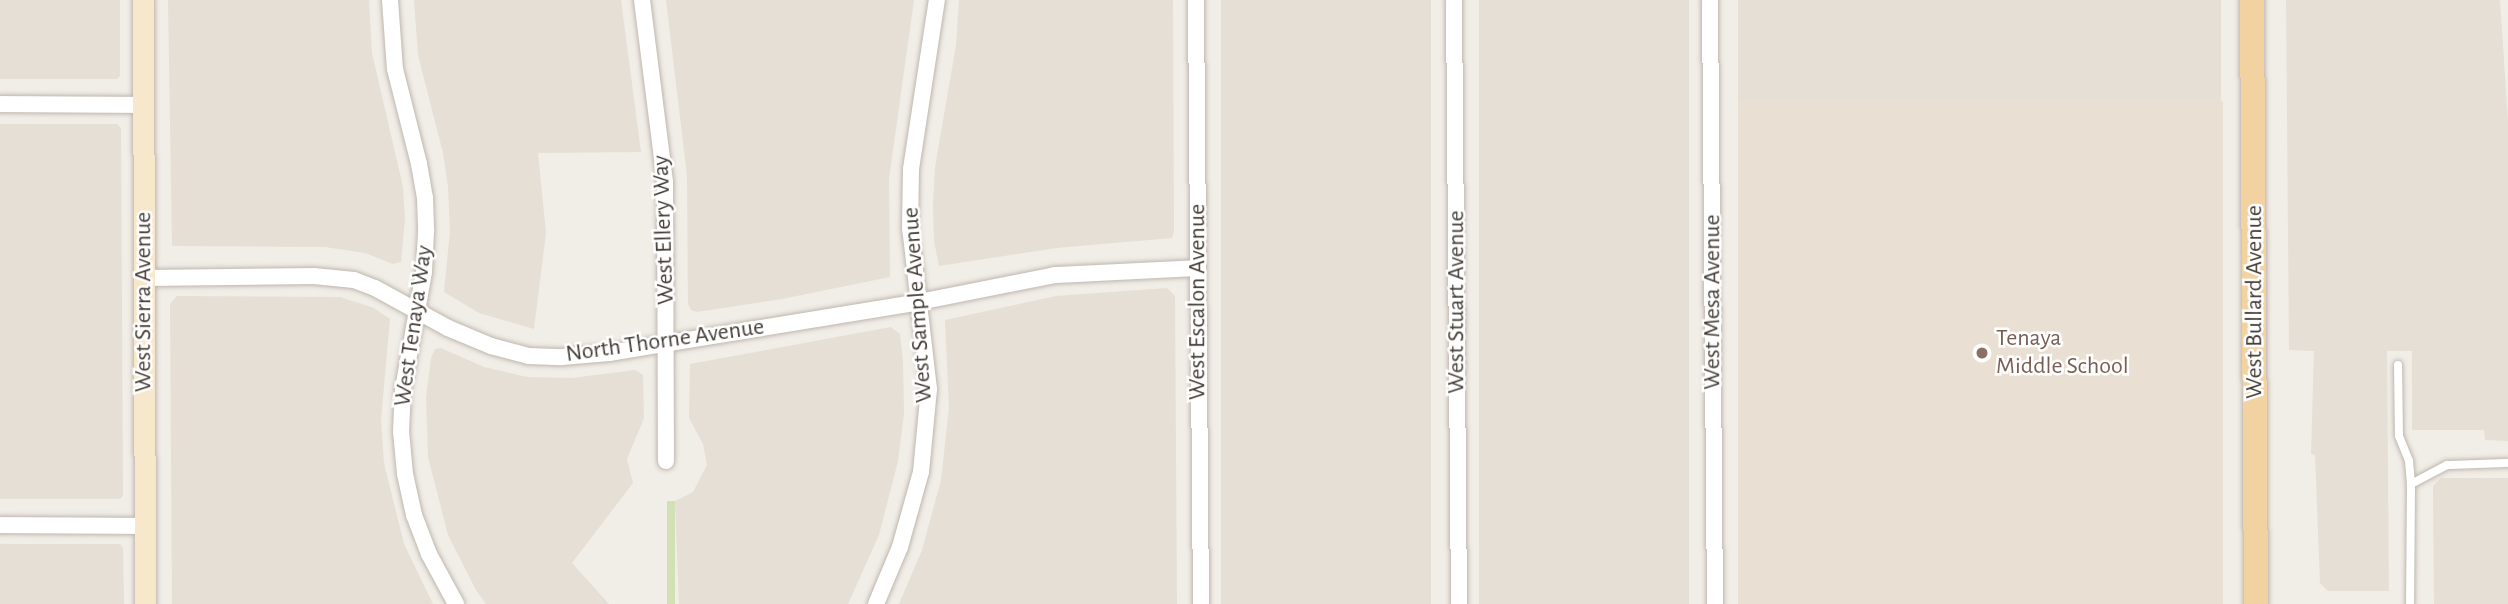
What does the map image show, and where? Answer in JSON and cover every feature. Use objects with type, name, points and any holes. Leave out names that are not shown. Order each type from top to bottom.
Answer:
[{"type":"main road","name":"West Bullard Avenue","points":[[2252,0],[2256,604]]},
{"type":"street","name":"West Sierra Avenue","points":[[143,0],[145,604]]},
{"type":"street","name":"West Tenaya Way","points":[[390,0],[395,69],[425,198],[424,272],[403,389],[401,432],[405,474],[414,515],[429,554],[456,604]]},
{"type":"street","name":"West Ellery Way","points":[[642,0],[665,182],[666,461]]},
{"type":"street","name":"West Sample Avenue","points":[[876,604],[900,547],[921,472],[929,389],[910,228],[911,169],[937,0]]},
{"type":"street","name":"West Escalon Avenue","points":[[1196,0],[1201,604]]},
{"type":"street","name":"West Stuart Avenue","points":[[1454,0],[1459,604]]},
{"type":"street","name":"West Mesa Avenue","points":[[1710,0],[1715,604]]},
{"type":"street","points":[[0,104],[143,105]]},
{"type":"street","name":"North Thorne Avenue","points":[[145,278],[333,277],[375,288],[416,312],[491,346],[529,356],[562,357],[609,353],[919,302],[1055,275],[1198,268]]},
{"type":"street","points":[[0,525],[145,526]]},
{"type":"lane","points":[[2398,365],[2399,436],[2409,461],[2411,484],[2410,604]]},
{"type":"lane","points":[[2411,484],[2447,465],[2508,463]]},
{"type":"shaded area","points":[[0,0],[120,0],[120,76],[117,79],[0,79]]},
{"type":"shaded area","points":[[168,0],[369,0],[372,53],[403,187],[405,219],[401,262],[393,264],[365,253],[325,247],[172,246]]},
{"type":"shaded area","points":[[414,0],[621,0],[641,152],[538,153],[546,233],[534,329],[479,313],[444,292],[450,231],[448,187],[443,153],[418,55]]},
{"type":"shaded area","points":[[666,0],[914,0],[889,179],[890,277],[782,299],[697,312],[691,310],[688,304],[687,176]]},
{"type":"shaded area","points":[[959,0],[1173,0],[1172,238],[1056,248],[939,266],[934,241],[935,167],[956,45]]},
{"type":"shaded area","points":[[1221,0],[1431,0],[1431,604],[1221,604]]},
{"type":"shaded area","points":[[1479,0],[1689,0],[1689,604],[1479,604]]},
{"type":"shaded area","points":[[1738,0],[2221,0],[2221,101],[1738,101]]},
{"type":"shaded area","points":[[2286,0],[2500,0],[2508,121],[2508,441],[2485,440],[2484,430],[2412,430],[2412,351],[2387,351],[2389,591],[2328,591],[2320,583],[2315,455],[2311,454],[2314,351],[2289,350]]},
{"type":"shaded area","name":"Tenaya Middle School","points":[[1738,101],[2223,101],[2223,604],[1738,604]]},
{"type":"shaded area","points":[[0,124],[117,124],[121,128],[123,496],[120,499],[0,499]]},
{"type":"shaded area","points":[[1167,288],[1175,296],[1177,604],[899,604],[922,550],[941,480],[949,408],[945,320],[1056,296]]},
{"type":"shaded area","points":[[177,296],[340,297],[374,308],[390,319],[381,420],[384,463],[404,544],[433,604],[172,604],[170,304]]},
{"type":"shaded area","points":[[891,327],[900,334],[903,361],[904,414],[898,461],[879,535],[848,604],[679,604],[675,501],[693,492],[707,465],[703,444],[689,418],[690,364]]},
{"type":"shaded area","points":[[441,348],[484,367],[527,377],[572,378],[635,370],[643,375],[644,418],[627,459],[633,483],[572,563],[609,604],[486,604],[476,590],[448,535],[428,457],[426,397],[431,358],[435,349]]},
{"type":"shaded area","points":[[2441,478],[2508,478],[2508,604],[2434,604],[2433,486]]},
{"type":"shaded area","points":[[0,544],[120,544],[123,548],[124,604],[0,604]]},
{"type":"green space","points":[[667,501],[675,501],[675,604],[667,604]]},
{"type":"place","name":"Tenaya Middle School","points":[[1982,353]]}]
